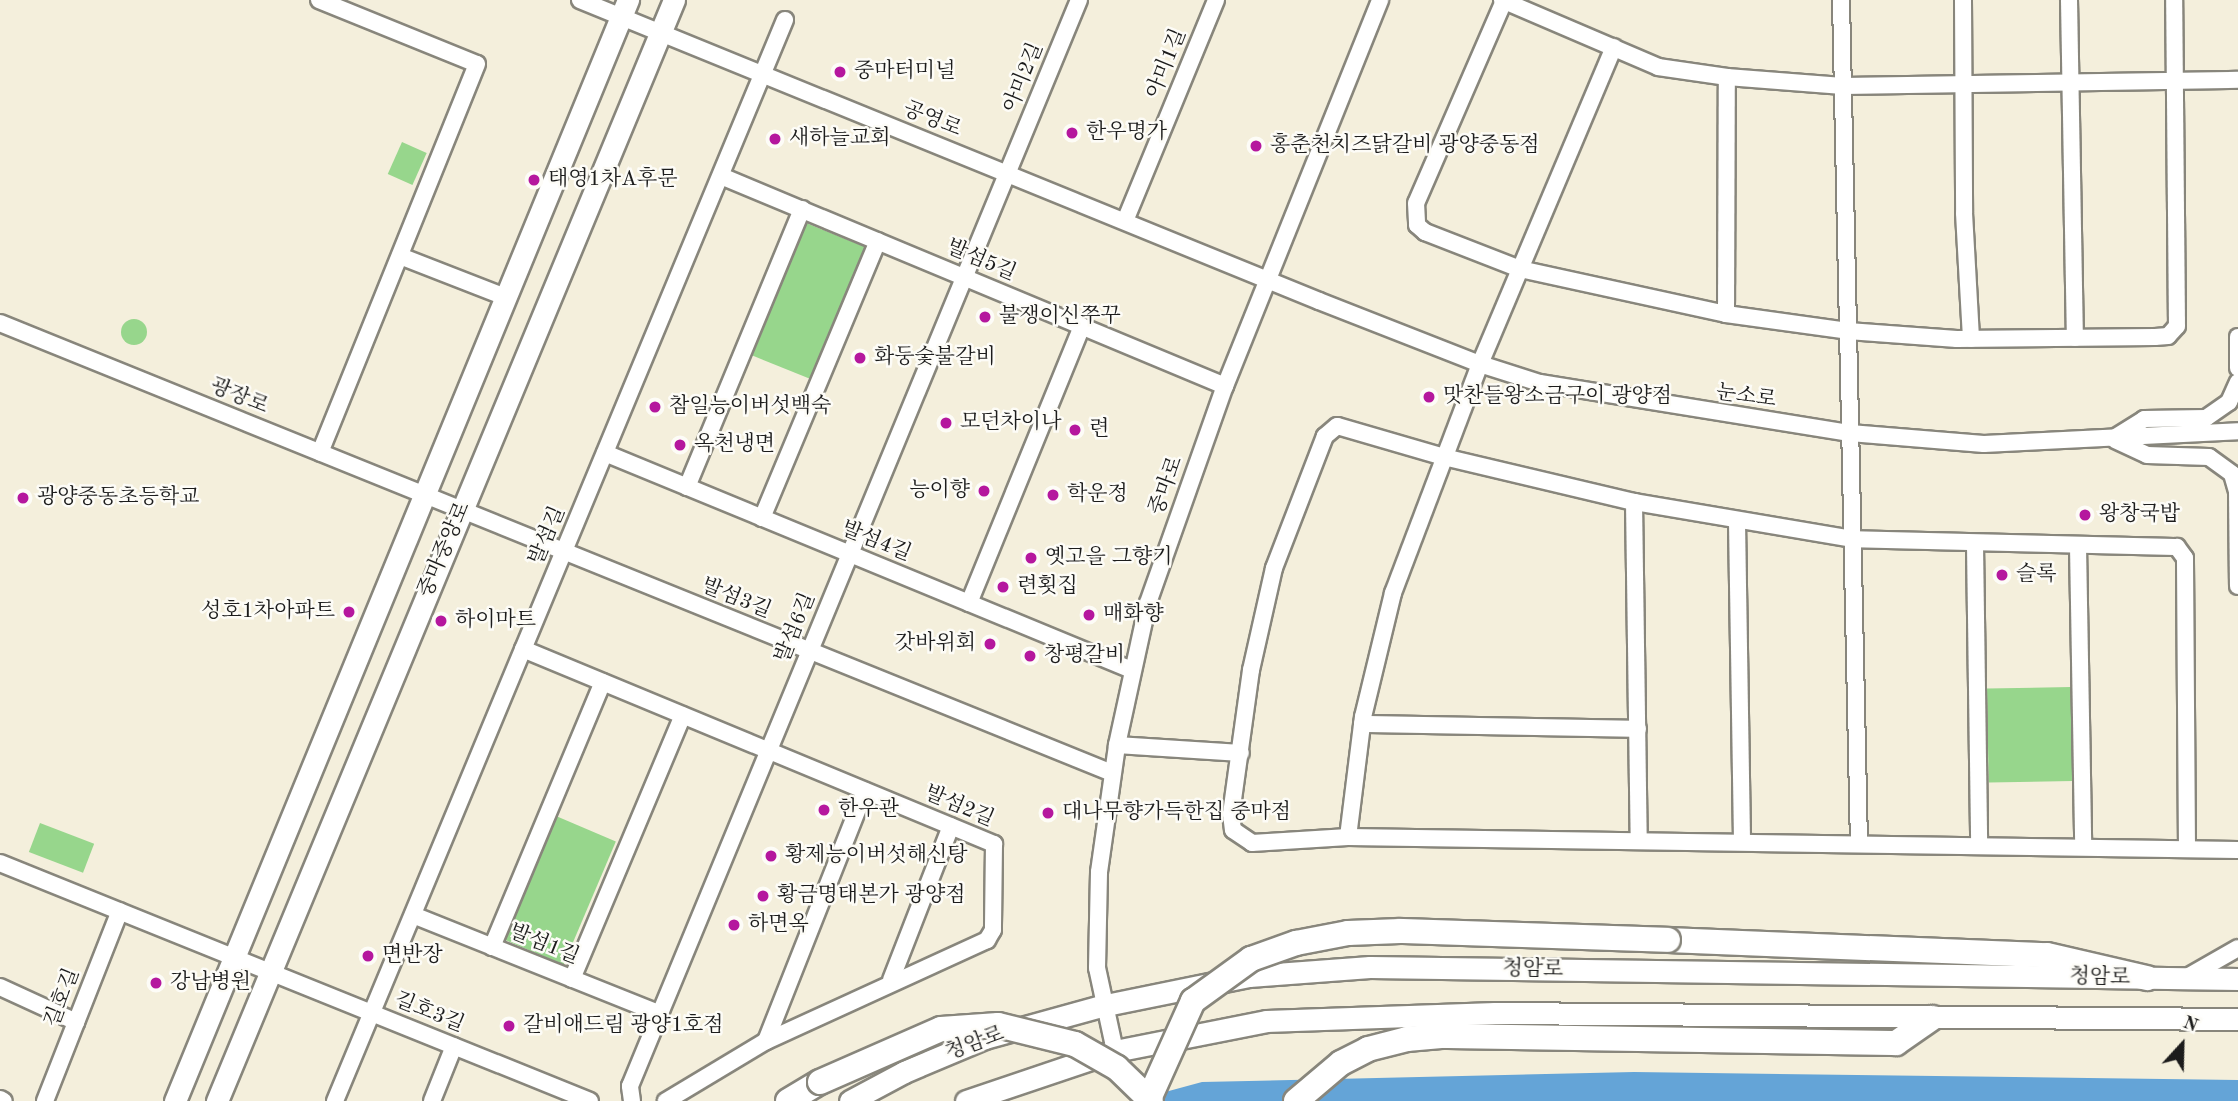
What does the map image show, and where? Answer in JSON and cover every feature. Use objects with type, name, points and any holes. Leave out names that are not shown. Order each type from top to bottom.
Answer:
[{"type":"highway","points":[[788,1101],[820,1082],[941,1029],[999,1025],[1075,1044],[1117,1068],[1149,1101],[1174,1035],[1193,1002],[1251,959],[1296,943],[1348,933],[1400,931],[2047,955],[2147,978]]},
{"type":"highway","points":[[1296,1101],[1341,1063],[1368,1049],[1444,1036],[1896,1043],[1932,1018]]},
{"type":"main road","name":"중마중앙로","points":[[175,1101],[252,965],[462,511],[674,0]]},
{"type":"main road","name":"중마중앙로","points":[[217,1101],[252,965],[424,495],[624,8]]},
{"type":"main road","name":"청암로","points":[[850,1101],[904,1072],[985,1038],[1101,1006],[1249,976],[1370,967],[2238,979]]},
{"type":"main road","name":"청암로","points":[[966,1101],[1115,1051],[1266,1021],[1494,1013],[2238,1019]]},
{"type":"street","name":"공영로","points":[[580,0],[624,8],[660,33],[1268,279]]},
{"type":"street","name":"아미2길","points":[[1008,173],[1079,0]]},
{"type":"street","name":"아미1길","points":[[1125,221],[1216,0]]},
{"type":"street","name":"중마로","points":[[1115,1051],[1101,1006],[1097,968],[1099,872],[1116,745],[1148,603],[1225,386],[1380,0]]},
{"type":"street","points":[[1841,0],[1859,843]]},
{"type":"street","points":[[1963,0],[1962,86],[1971,338]]},
{"type":"street","points":[[2069,0],[2075,338]]},
{"type":"street","points":[[2174,0],[2174,81],[2181,312],[2177,327],[2168,336],[1971,338],[1848,331],[1726,314],[1520,269],[1425,232],[1416,225],[1415,214],[1503,1],[1658,67],[1727,77],[1843,86],[1962,86],[2174,81],[2238,80]]},
{"type":"street","points":[[320,453],[477,64],[327,2]]},
{"type":"street","name":"발섬길","points":[[335,1101],[785,20]]},
{"type":"street","points":[[1348,837],[1362,724],[1393,593],[1480,364],[1614,47]]},
{"type":"street","points":[[1726,314],[1727,77]]},
{"type":"street","name":"발섬6길","points":[[632,1101],[630,1086],[1008,173]]},
{"type":"street","name":"발섬5길","points":[[721,176],[1225,386]]},
{"type":"street","points":[[687,487],[802,209]]},
{"type":"street","points":[[762,518],[878,241]]},
{"type":"street","points":[[400,256],[505,298]]},
{"type":"street","name":"눈소로","points":[[1268,279],[1480,364],[1606,397],[1850,433],[1984,444],[2238,431]]},
{"type":"street","name":"광장로","points":[[0,323],[462,511]]},
{"type":"street","points":[[969,603],[1082,326]]},
{"type":"street","points":[[2238,337],[2238,368]]},
{"type":"street","points":[[2112,439],[2144,419],[2206,418],[2229,402],[2238,382]]},
{"type":"street","points":[[2187,848],[2185,558],[2168,544],[1975,545],[1853,538],[1634,502],[1444,457],[1354,428],[1337,426],[1325,436],[1274,568],[1251,670],[1231,814],[1233,830],[1252,843],[1348,837],[2083,845],[2238,850]]},
{"type":"street","points":[[2112,439],[2147,454],[2209,457],[2232,474],[2237,491],[2238,586]]},
{"type":"street","name":"발섬4길","points":[[605,453],[1132,670]]},
{"type":"street","points":[[1634,502],[1639,841]]},
{"type":"street","name":"발섬3길","points":[[462,511],[1112,773]]},
{"type":"street","points":[[1737,521],[1742,842]]},
{"type":"street","points":[[1975,545],[1979,844]]},
{"type":"street","points":[[2078,546],[2083,845]]},
{"type":"street","name":"발섬2길","points":[[523,649],[995,845],[993,930],[977,947],[891,980],[766,1041],[666,1101]]},
{"type":"street","points":[[492,947],[603,682]]},
{"type":"street","points":[[572,979],[683,715]]},
{"type":"street","points":[[1362,724],[1638,729]]},
{"type":"street","points":[[1116,745],[1241,753]]},
{"type":"street","points":[[766,1041],[866,791]]},
{"type":"street","points":[[891,980],[951,826]]},
{"type":"street","points":[[0,863],[252,965]]},
{"type":"street","name":"길호길","points":[[45,1101],[120,911]]},
{"type":"street","name":"발섬1길","points":[[412,915],[660,1014]]},
{"type":"street","points":[[2184,979],[2238,948]]},
{"type":"street","name":"길호3길","points":[[252,965],[590,1101]]},
{"type":"street","points":[[0,987],[76,1021]]},
{"type":"street","points":[[432,1101],[454,1046]]},
{"type":"green space","points":[[402,142],[427,153],[412,185],[388,174]]},
{"type":"green space","points":[[806,223],[867,248],[814,380],[752,356]]},
{"type":"green space","points":[[134,319],[143,323],[147,332],[143,341],[134,345],[125,341],[121,332],[125,323]]},
{"type":"green space","points":[[2071,687],[2073,781],[1989,782],[1987,688]]},
{"type":"green space","points":[[556,816],[616,841],[563,965],[504,939]]},
{"type":"green space","points":[[40,823],[94,844],[83,873],[29,852]]},
{"type":"water","points":[[1634,1072],[2238,1080],[2238,1101],[1132,1101],[1202,1082]]},
{"type":"place","name":"중마터미널","points":[[840,72]]},
{"type":"place","name":"한우명가","points":[[1072,133]]},
{"type":"place","name":"새하늘교회","points":[[775,139]]},
{"type":"place","name":"홍춘천치즈닭갈비 광양중동점","points":[[1256,146]]},
{"type":"place","name":"태영1차A후문","points":[[534,180]]},
{"type":"place","name":"불쟁이신쭈꾸","points":[[985,317]]},
{"type":"place","name":"화둥숯불갈비","points":[[860,358]]},
{"type":"place","name":"맛찬들왕소금구이 광양점","points":[[1429,397]]},
{"type":"place","name":"참일능이버섯백숙","points":[[655,407]]},
{"type":"place","name":"모던차이나","points":[[946,423]]},
{"type":"place","name":"련","points":[[1075,430]]},
{"type":"place","name":"옥천냉면","points":[[680,445]]},
{"type":"place","name":"능이향","points":[[984,491]]},
{"type":"place","name":"학운정","points":[[1053,495]]},
{"type":"place","name":"광양중동초등학교","points":[[23,498]]},
{"type":"place","name":"왕창국밥","points":[[2085,515]]},
{"type":"place","name":"옛고을 그향기","points":[[1031,558]]},
{"type":"place","name":"슬록","points":[[2002,575]]},
{"type":"place","name":"련횟집","points":[[1003,587]]},
{"type":"place","name":"성호1차아파트","points":[[349,612]]},
{"type":"place","name":"매화향","points":[[1089,615]]},
{"type":"place","name":"하이마트","points":[[441,621]]},
{"type":"place","name":"갓바위회","points":[[990,644]]},
{"type":"place","name":"창평갈비","points":[[1030,656]]},
{"type":"place","name":"한우관","points":[[824,810]]},
{"type":"place","name":"대나무향가득한집 중마점","points":[[1048,813]]},
{"type":"place","name":"황제능이버섯해신탕","points":[[771,856]]},
{"type":"place","name":"황금명태본가 광양점","points":[[763,896]]},
{"type":"place","name":"하면옥","points":[[734,925]]},
{"type":"place","name":"면반장","points":[[368,956]]},
{"type":"place","name":"강남병원","points":[[156,983]]},
{"type":"place","name":"갈비애드림 광양1호점","points":[[509,1026]]}]
